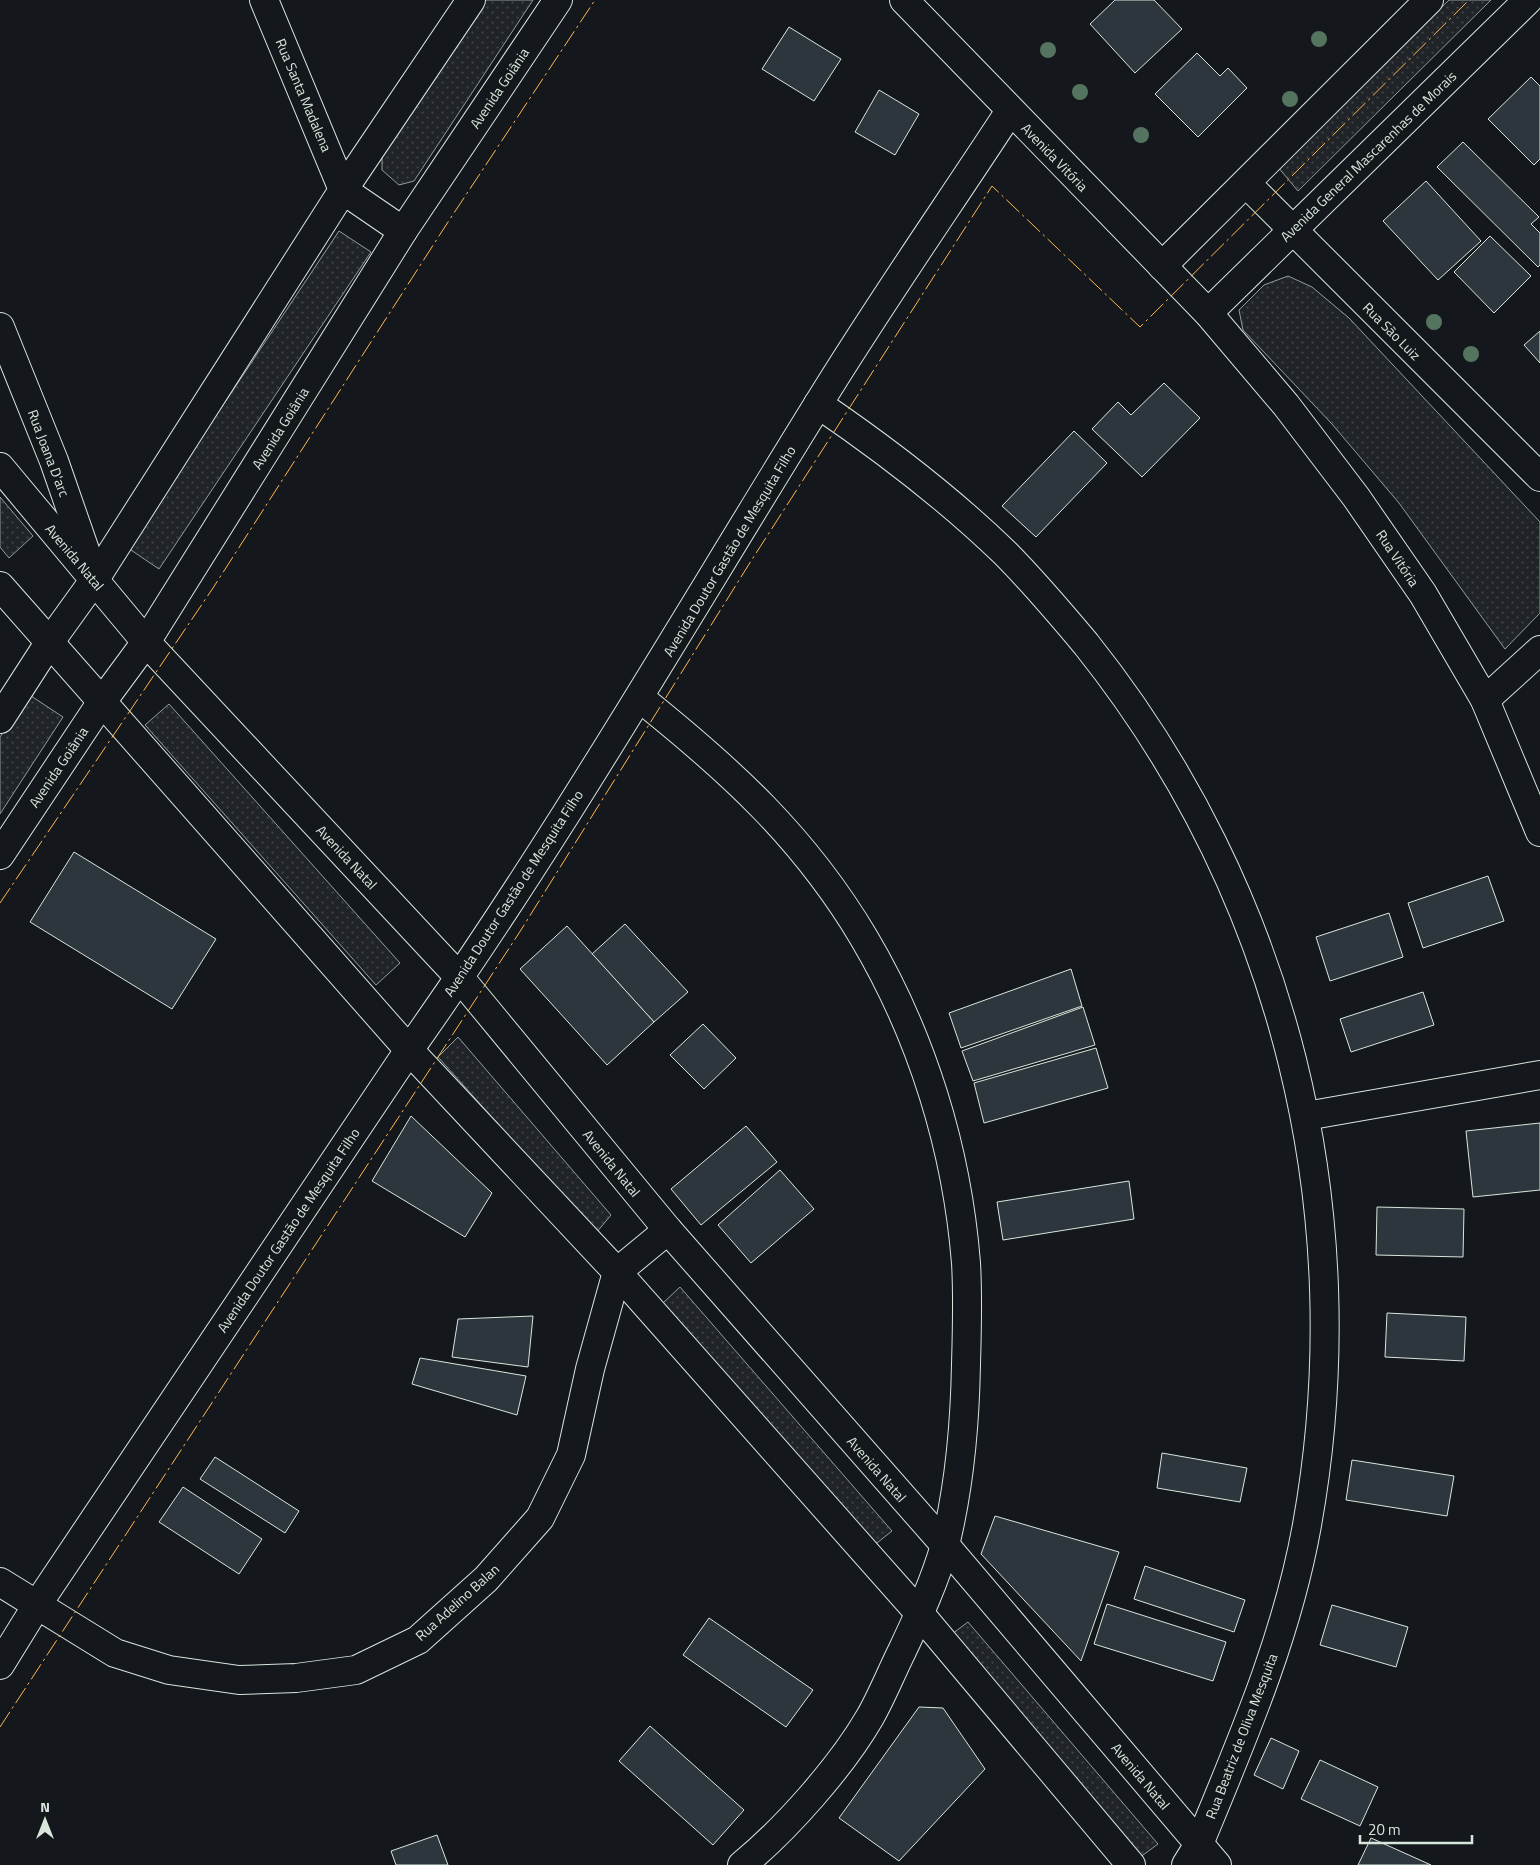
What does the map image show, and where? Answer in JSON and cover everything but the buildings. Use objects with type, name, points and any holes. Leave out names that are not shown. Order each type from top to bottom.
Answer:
[{"type":"street","name":"Rua Santa Madalena","points":[[264,0],[343,190]]},
{"type":"street","points":[[0,719],[49,643],[95,580],[343,190],[471,0]]},
{"type":"street","name":"Avenida Goiânia","points":[[0,855],[101,703],[146,642],[403,231],[558,0]]},
{"type":"street","name":"Avenida Vitória","points":[[904,0],[1208,313]]},
{"type":"street","points":[[1162,266],[1429,0]]},
{"type":"street","name":"Avenida General Mascarenhas de Morais","points":[[1208,313],[1528,0]]},
{"type":"street","name":"Avenida Doutor Gastão de Mesquita Filho","points":[[0,1665],[38,1605],[409,1050],[460,978],[640,698],[818,404],[1010,111]]},
{"type":"street","name":"Rua São Luiz","points":[[1246,183],[1291,231],[1540,477]]},
{"type":"street","points":[[343,190],[403,231]]},
{"type":"street","name":"Rua Vitória","points":[[1208,313],[1286,405],[1356,497],[1423,594],[1485,700],[1540,832]]},
{"type":"street","name":"Rua Joana D'arc","points":[[0,327],[54,460],[95,580]]},
{"type":"street","name":"Rua Beatriz de Oliva Mesquita","points":[[818,404],[884,449],[947,500],[1006,555],[1062,614],[1112,677],[1158,744],[1206,829],[1234,886],[1263,961],[1287,1038],[1306,1116],[1319,1198],[1325,1280],[1325,1363],[1319,1446],[1307,1528],[1288,1608],[1263,1688],[1193,1854]]},
{"type":"street","name":"Avenida Natal","points":[[0,467],[146,642],[460,978],[668,1230],[944,1545],[1193,1854],[1217,1865]]},
{"type":"street","points":[[0,586],[101,703],[409,1050],[617,1272],[920,1614],[1132,1865]]},
{"type":"street","points":[[1485,700],[1540,650]]},
{"type":"street","points":[[640,698],[736,778],[784,827],[827,881],[864,938],[897,999],[923,1063],[943,1128],[956,1186],[966,1264],[965,1404],[959,1462],[944,1545],[920,1614],[869,1719],[825,1780],[762,1849],[742,1865]]},
{"type":"street","points":[[1306,1116],[1540,1075]]},
{"type":"street","points":[[617,1272],[668,1230]]},
{"type":"street","name":"Rua Adelino Balan","points":[[0,1582],[116,1653],[169,1670],[239,1680],[296,1678],[356,1670],[418,1640],[486,1579],[540,1518],[571,1455],[590,1369],[617,1272]]},
{"type":"shaded area","points":[[483,0],[533,0],[414,181],[399,185],[382,170],[382,156]]},
{"type":"shaded area","points":[[1449,0],[1491,0],[1298,191],[1277,166]]},
{"type":"shaded area","points":[[339,231],[371,252],[159,569],[128,548]]},
{"type":"shaded area","points":[[1288,276],[1312,287],[1349,318],[1540,522],[1540,613],[1505,649],[1399,503],[1332,424],[1243,330],[1239,310],[1264,285]]},
{"type":"shaded area","points":[[0,497],[33,536],[9,558],[0,547]]},
{"type":"shaded area","points":[[28,694],[63,717],[0,814],[0,737]]},
{"type":"shaded area","points":[[169,704],[400,963],[376,985],[145,725]]},
{"type":"shaded area","points":[[458,1037],[611,1215],[596,1233],[438,1057]]},
{"type":"shaded area","points":[[680,1287],[892,1531],[873,1546],[663,1303]]},
{"type":"shaded area","points":[[968,1622],[1158,1844],[1139,1858],[948,1637]]},
{"type":"power","points":[[0,903],[213,588],[448,222],[595,0]]},
{"type":"power","points":[[0,1727],[521,930],[751,561],[992,186],[1140,327],[1469,0]]}]
